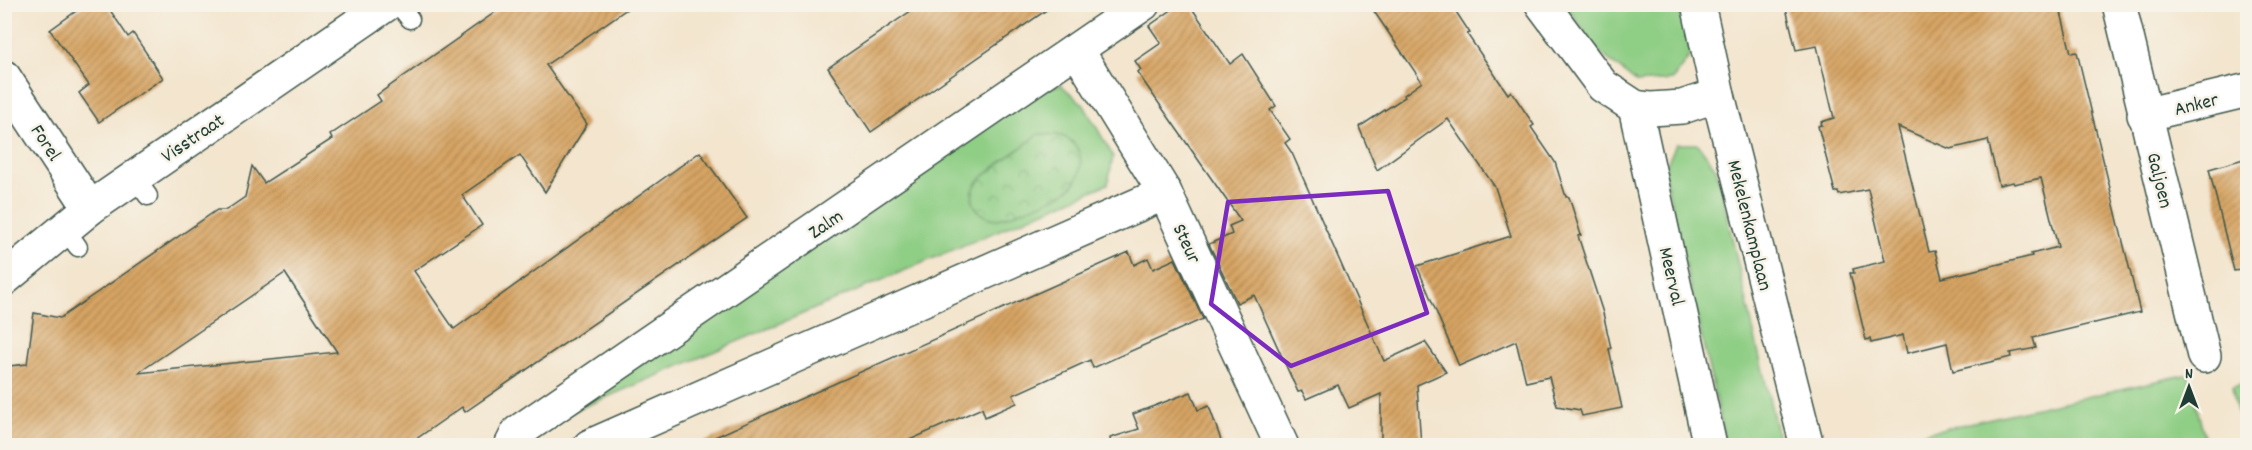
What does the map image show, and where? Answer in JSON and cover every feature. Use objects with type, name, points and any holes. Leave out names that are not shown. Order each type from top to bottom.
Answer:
[{"type":"street","name":"Zalm","points":[[511,446],[518,432],[1143,4]]},
{"type":"street","points":[[1542,4],[1603,86],[1635,107],[1651,109],[1682,107],[1718,95]]},
{"type":"street","name":"Mekelenkamplaan","points":[[1698,4],[1718,95],[1808,446]]},
{"type":"street","name":"Galjoen","points":[[2119,4],[2204,356]]},
{"type":"street","name":"Visstraat","points":[[4,279],[71,238],[90,208],[141,187],[398,12]]},
{"type":"street","name":"Steur","points":[[1077,50],[1165,193],[1282,446]]},
{"type":"street","name":"Forel","points":[[4,77],[90,208]]},
{"type":"street","name":"Anker","points":[[2145,115],[2247,90]]},
{"type":"street","name":"Meerval","points":[[1635,107],[1710,446]]},
{"type":"street","points":[[590,446],[1165,193]]},
{"type":"lane","points":[[398,4],[398,12]]},
{"type":"highlighted area","points":[[1388,191],[1427,313],[1291,366],[1211,304],[1228,202]]},
{"type":"green space","points":[[1566,5],[1678,5],[1691,54],[1672,80],[1637,83],[1598,51]]},
{"type":"green space","points":[[1061,85],[1083,104],[1113,156],[1108,184],[567,414],[1034,91]]},
{"type":"green space","points":[[1039,134],[1065,137],[1074,143],[1081,165],[1076,181],[1068,190],[1055,197],[999,219],[982,214],[973,201],[976,184]]},
{"type":"green space","points":[[1676,144],[1698,144],[1716,169],[1780,445],[1726,445],[1664,171]]},
{"type":"green space","points":[[2189,374],[2206,445],[1870,445]]},
{"type":"green space","points":[[2247,383],[2247,445],[2244,445],[2232,387]]},
{"type":"building","points":[[86,4],[106,4],[128,37],[133,33],[163,78],[99,122],[79,93],[89,85],[50,30]]},
{"type":"building","points":[[507,4],[634,4],[546,65],[587,124],[545,192],[520,155],[462,195],[482,225],[414,271],[454,329],[700,152],[747,218],[465,412],[462,407],[406,446],[8,446],[9,366],[27,364],[34,313],[60,318],[217,210],[226,210],[245,197],[252,166],[264,183],[332,139],[330,135],[381,101],[377,95]],"holes":[[[285,273],[337,352],[138,373]]]},
{"type":"building","points":[[921,4],[1055,4],[871,132],[828,68]]},
{"type":"building","points":[[1180,4],[1189,4],[1230,64],[1243,54],[1276,106],[1270,110],[1290,139],[1285,143],[1292,153],[1384,361],[1425,342],[1446,372],[1417,385],[1421,446],[1381,446],[1381,394],[1349,408],[1338,385],[1306,399],[1302,391],[1298,392],[1254,295],[1237,303],[1209,244],[1232,234],[1229,226],[1241,221],[1137,72],[1141,70],[1135,61],[1161,43],[1149,26]]},
{"type":"building","points":[[1369,4],[1451,4],[1470,33],[1467,34],[1508,94],[1511,91],[1534,125],[1531,127],[1555,162],[1581,235],[1578,236],[1603,313],[1622,408],[1582,416],[1580,410],[1557,406],[1549,377],[1526,382],[1516,341],[1459,366],[1417,266],[1511,236],[1495,187],[1448,119],[1377,170],[1359,127],[1405,97],[1404,95],[1422,82]]},
{"type":"building","points":[[1785,4],[2059,4],[2071,53],[2077,52],[2140,312],[2033,338],[2036,348],[2010,353],[2011,357],[1953,371],[1947,343],[1907,353],[1903,335],[1871,343],[1870,339],[1866,340],[1850,273],[1854,273],[1853,269],[1885,261],[1868,189],[1839,195],[1835,192],[1818,126],[1822,125],[1821,122],[1834,118],[1817,46],[1796,50]],"holes":[[[1898,127],[1950,149],[1988,140],[1999,185],[2041,178],[2058,247],[2031,254],[2032,256],[1942,278],[1935,251],[1929,252]]]},
{"type":"building","points":[[2247,158],[2247,269],[2234,271],[2209,169]]},
{"type":"building","points":[[1129,252],[1134,265],[1148,258],[1153,269],[1175,259],[1203,319],[1093,368],[1090,360],[1013,395],[1017,403],[985,417],[982,408],[896,446],[695,446]]},
{"type":"building","points":[[1191,392],[1198,410],[1209,406],[1223,446],[1111,446],[1110,438],[1139,429],[1133,414]]}]
